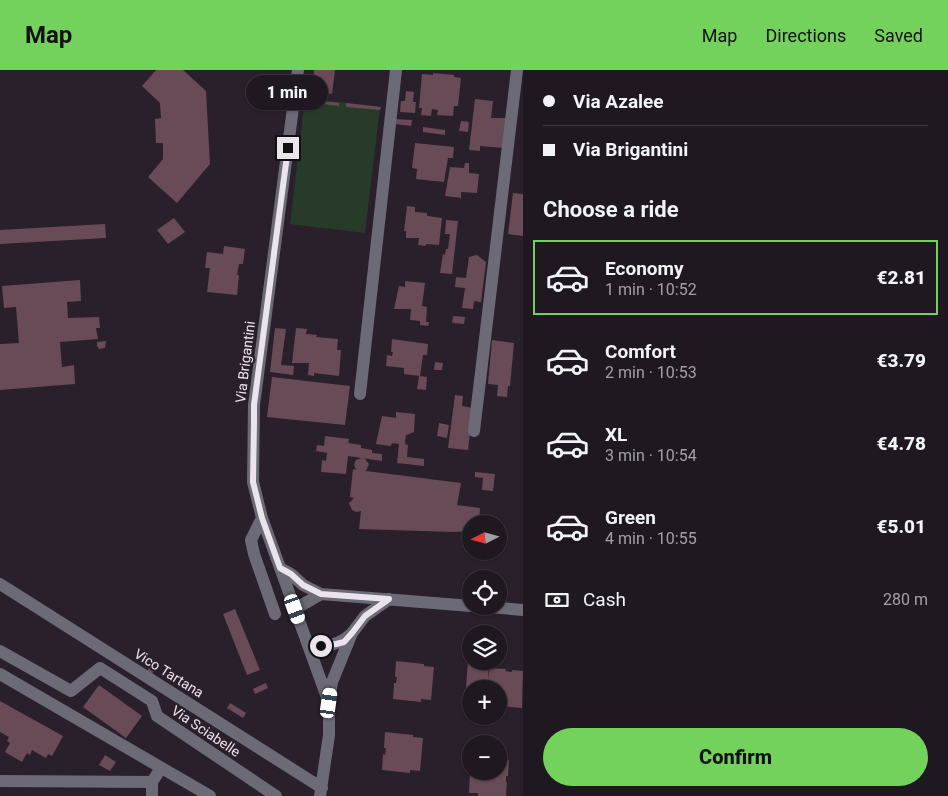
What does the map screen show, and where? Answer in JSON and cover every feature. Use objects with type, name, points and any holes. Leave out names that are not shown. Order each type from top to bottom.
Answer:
[{"type":"street","name":"Via Brigantini","points":[[298,70],[254,405],[253,482],[262,518],[329,703],[329,735],[321,792]]},
{"type":"street","points":[[360,394],[396,70]]},
{"type":"street","points":[[474,431],[517,70]]},
{"type":"street","points":[[262,518],[252,540],[254,554],[275,614]]},
{"type":"street","points":[[280,568],[291,574],[303,585],[321,594],[462,605]]},
{"type":"street","name":"Vico Tartana","points":[[0,584],[321,792]]},
{"type":"street","points":[[295,609],[321,594]]},
{"type":"street","points":[[309,646],[344,642],[365,616],[389,599]]},
{"type":"street","points":[[507,609],[523,610]]},
{"type":"street","points":[[329,703],[332,682],[352,633]]},
{"type":"street","name":"Via Sciabelle","points":[[0,650],[71,691],[100,668],[152,702],[157,716],[276,796]]},
{"type":"street","points":[[0,674],[210,796]]},
{"type":"street","points":[[152,796],[152,782],[161,768]]},
{"type":"street","points":[[0,781],[152,782]]},
{"type":"green space","points":[[305,98],[380,107],[365,233],[290,224]]},
{"type":"building","points":[[156,70],[183,70],[206,91],[210,164],[177,203],[148,177],[163,159],[163,143],[156,143],[155,119],[161,118],[160,103],[142,86]]},
{"type":"building","points":[[314,70],[335,70],[332,94],[312,91]]},
{"type":"building","points":[[433,73],[454,75],[454,77],[461,78],[458,106],[454,106],[453,116],[437,115],[438,110],[432,109],[431,116],[421,115],[422,108],[419,108],[422,74],[433,75]]},
{"type":"building","points":[[406,91],[414,92],[413,102],[416,102],[415,113],[400,112],[401,101],[405,101]]},
{"type":"building","points":[[306,99],[339,103],[339,106],[305,102]]},
{"type":"building","points":[[475,99],[493,101],[491,118],[508,118],[505,148],[480,146],[480,151],[469,150]]},
{"type":"building","points":[[346,103],[381,107],[380,110],[346,107]]},
{"type":"building","points":[[395,119],[412,120],[411,126],[395,124]]},
{"type":"building","points":[[461,121],[469,122],[468,132],[459,131]]},
{"type":"building","points":[[423,127],[445,130],[445,135],[423,132]]},
{"type":"building","points":[[415,143],[454,147],[453,158],[448,158],[444,182],[416,179],[417,169],[412,168]]},
{"type":"building","points":[[465,163],[469,163],[469,173],[479,174],[477,193],[461,192],[461,198],[445,196],[450,167],[464,168]]},
{"type":"building","points":[[513,193],[523,194],[523,236],[508,234]]},
{"type":"building","points":[[407,206],[415,207],[415,212],[427,213],[427,216],[442,218],[439,245],[418,245],[419,238],[406,238],[406,231],[404,231]]},
{"type":"building","points":[[174,218],[185,232],[168,244],[157,230]]},
{"type":"building","points":[[446,220],[458,221],[452,274],[440,273],[443,254],[445,255],[446,249],[448,249],[450,234],[445,234]]},
{"type":"building","points":[[105,224],[106,238],[0,244],[0,230]]},
{"type":"building","points":[[224,246],[245,249],[243,264],[239,264],[237,275],[239,275],[237,295],[207,292],[210,268],[205,268],[207,252],[223,254]]},
{"type":"building","points":[[477,255],[486,262],[481,302],[474,301],[473,309],[462,308],[465,288],[455,287],[456,277],[466,278],[469,257]]},
{"type":"building","points":[[80,280],[81,301],[67,302],[68,318],[99,317],[100,328],[96,328],[98,339],[60,342],[62,367],[74,365],[75,384],[0,390],[0,344],[19,343],[16,307],[4,308],[2,286]]},
{"type":"building","points":[[405,281],[425,283],[422,306],[427,307],[426,322],[429,322],[428,326],[420,325],[420,321],[410,320],[411,309],[394,309],[399,286],[405,287]]},
{"type":"building","points":[[453,316],[465,317],[464,324],[452,323]]},
{"type":"building","points":[[275,328],[286,329],[281,365],[294,366],[293,375],[270,372]]},
{"type":"building","points":[[296,328],[307,329],[306,334],[317,335],[316,337],[338,339],[337,350],[341,350],[339,376],[314,373],[314,376],[308,375],[309,363],[292,363]]},
{"type":"building","points":[[392,339],[428,344],[427,355],[423,355],[420,376],[404,374],[404,368],[386,366],[387,355],[392,356],[393,352],[391,352]]},
{"type":"building","points":[[492,340],[514,343],[510,386],[508,386],[507,397],[497,396],[498,385],[488,384]]},
{"type":"building","points":[[106,341],[105,348],[99,349],[97,342]]},
{"type":"building","points":[[435,362],[443,363],[442,370],[434,370]]},
{"type":"building","points":[[419,376],[427,377],[426,390],[417,389]]},
{"type":"building","points":[[272,377],[350,386],[345,425],[267,417]]},
{"type":"building","points":[[455,395],[463,396],[462,406],[473,408],[468,450],[448,448]]},
{"type":"building","points":[[396,412],[415,414],[414,432],[406,435],[405,444],[408,445],[407,457],[424,459],[424,466],[397,463],[399,444],[393,443],[390,446],[376,444],[382,416],[396,418]]},
{"type":"building","points":[[439,423],[449,425],[447,438],[437,436]]},
{"type":"building","points":[[325,436],[349,439],[348,443],[361,445],[361,448],[372,450],[372,453],[382,454],[382,461],[348,456],[346,474],[321,472],[322,460],[326,461],[327,453],[316,451],[317,445],[324,446]]},
{"type":"building","points":[[365,459],[369,464],[366,471],[461,483],[457,505],[480,508],[480,515],[462,515],[462,531],[359,529],[361,511],[356,512],[352,510],[349,503],[354,498],[350,497],[353,469],[356,470],[354,464],[356,460]]},
{"type":"building","points":[[475,472],[495,474],[493,491],[482,490],[483,478],[475,477]]},
{"type":"building","points":[[235,609],[260,670],[247,675],[223,614]]},
{"type":"building","points":[[396,661],[434,667],[431,700],[421,699],[421,702],[393,699],[394,683],[396,683],[397,677],[395,677]]},
{"type":"building","points":[[153,663],[157,666],[152,674],[147,671]]},
{"type":"building","points":[[467,670],[489,670],[488,679],[490,670],[523,671],[522,708],[507,707],[507,680],[467,680]]},
{"type":"building","points":[[266,683],[268,688],[255,694],[253,689]]},
{"type":"building","points":[[99,685],[142,716],[126,738],[83,707]]},
{"type":"building","points":[[0,701],[63,736],[52,756],[48,754],[46,758],[32,750],[30,755],[27,753],[22,762],[5,752],[10,743],[7,741],[9,737],[0,732]]},
{"type":"building","points":[[230,703],[246,713],[243,718],[227,708]]},
{"type":"building","points":[[385,732],[423,738],[420,771],[410,770],[410,773],[382,770],[383,754],[385,755],[386,748],[384,748]]},
{"type":"building","points":[[105,755],[116,762],[110,771],[99,765]]},
{"type":"building","points":[[507,760],[509,760],[507,776]]},
{"type":"building","points":[[470,780],[506,780],[507,782],[506,796],[478,796],[478,793],[469,793]]},
{"type":"route","points":[[288,148],[254,405],[253,482],[262,518],[280,568],[291,574],[303,585],[321,594],[389,599],[365,616],[344,642],[321,646]]}]
